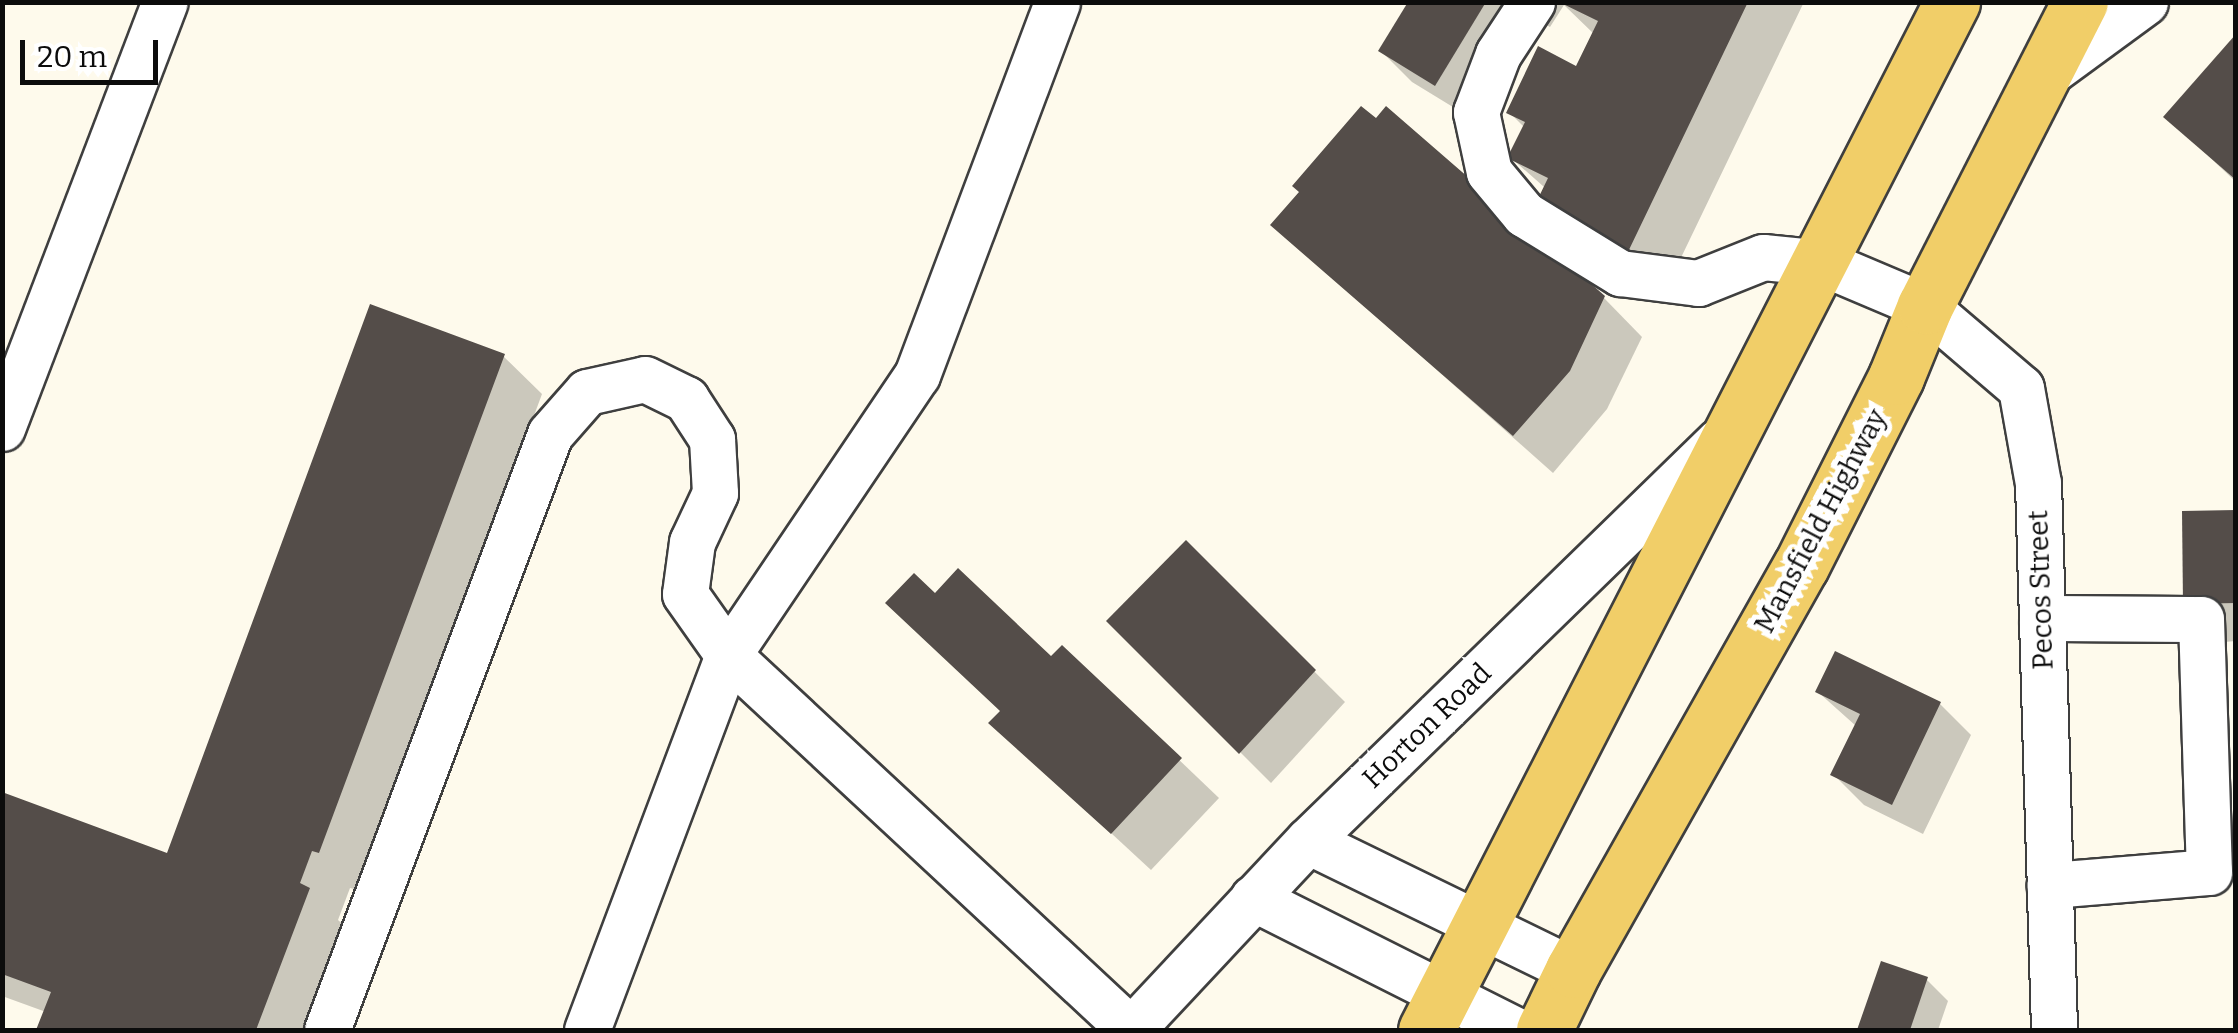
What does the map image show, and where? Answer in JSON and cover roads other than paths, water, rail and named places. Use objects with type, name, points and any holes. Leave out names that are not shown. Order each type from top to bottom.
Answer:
[{"type":"main road","points":[[1434,1014],[1731,429],[1822,263],[1952,2]]},
{"type":"main road","name":"Mansfield Highway","points":[[1544,1030],[1573,970],[1801,566],[1896,377],[1924,306],[2080,2]]},
{"type":"street","points":[[2,428],[165,2]]},
{"type":"street","points":[[587,1030],[728,655],[917,376],[1057,2]]},
{"type":"street","name":"Pecos Street","points":[[1532,2],[1498,54],[1476,112],[1490,172],[1524,214],[1620,273],[1698,283],[1763,257],[1822,263],[1924,306],[2021,388],[2038,483],[2054,1030]]},
{"type":"street","points":[[2044,76],[2146,2]]},
{"type":"street","points":[[327,1030],[550,434],[588,392],[645,379],[686,399],[712,439],[715,493],[692,542],[685,594],[728,655],[1131,1030]]},
{"type":"street","name":"Horton Road","points":[[1131,1030],[1308,840],[1731,429]]},
{"type":"street","points":[[2042,618],[2202,619],[2209,872],[2050,886]]},
{"type":"street","points":[[1308,840],[1476,926],[1573,970]]},
{"type":"street","points":[[1254,898],[1434,1014],[1516,1030]]}]
